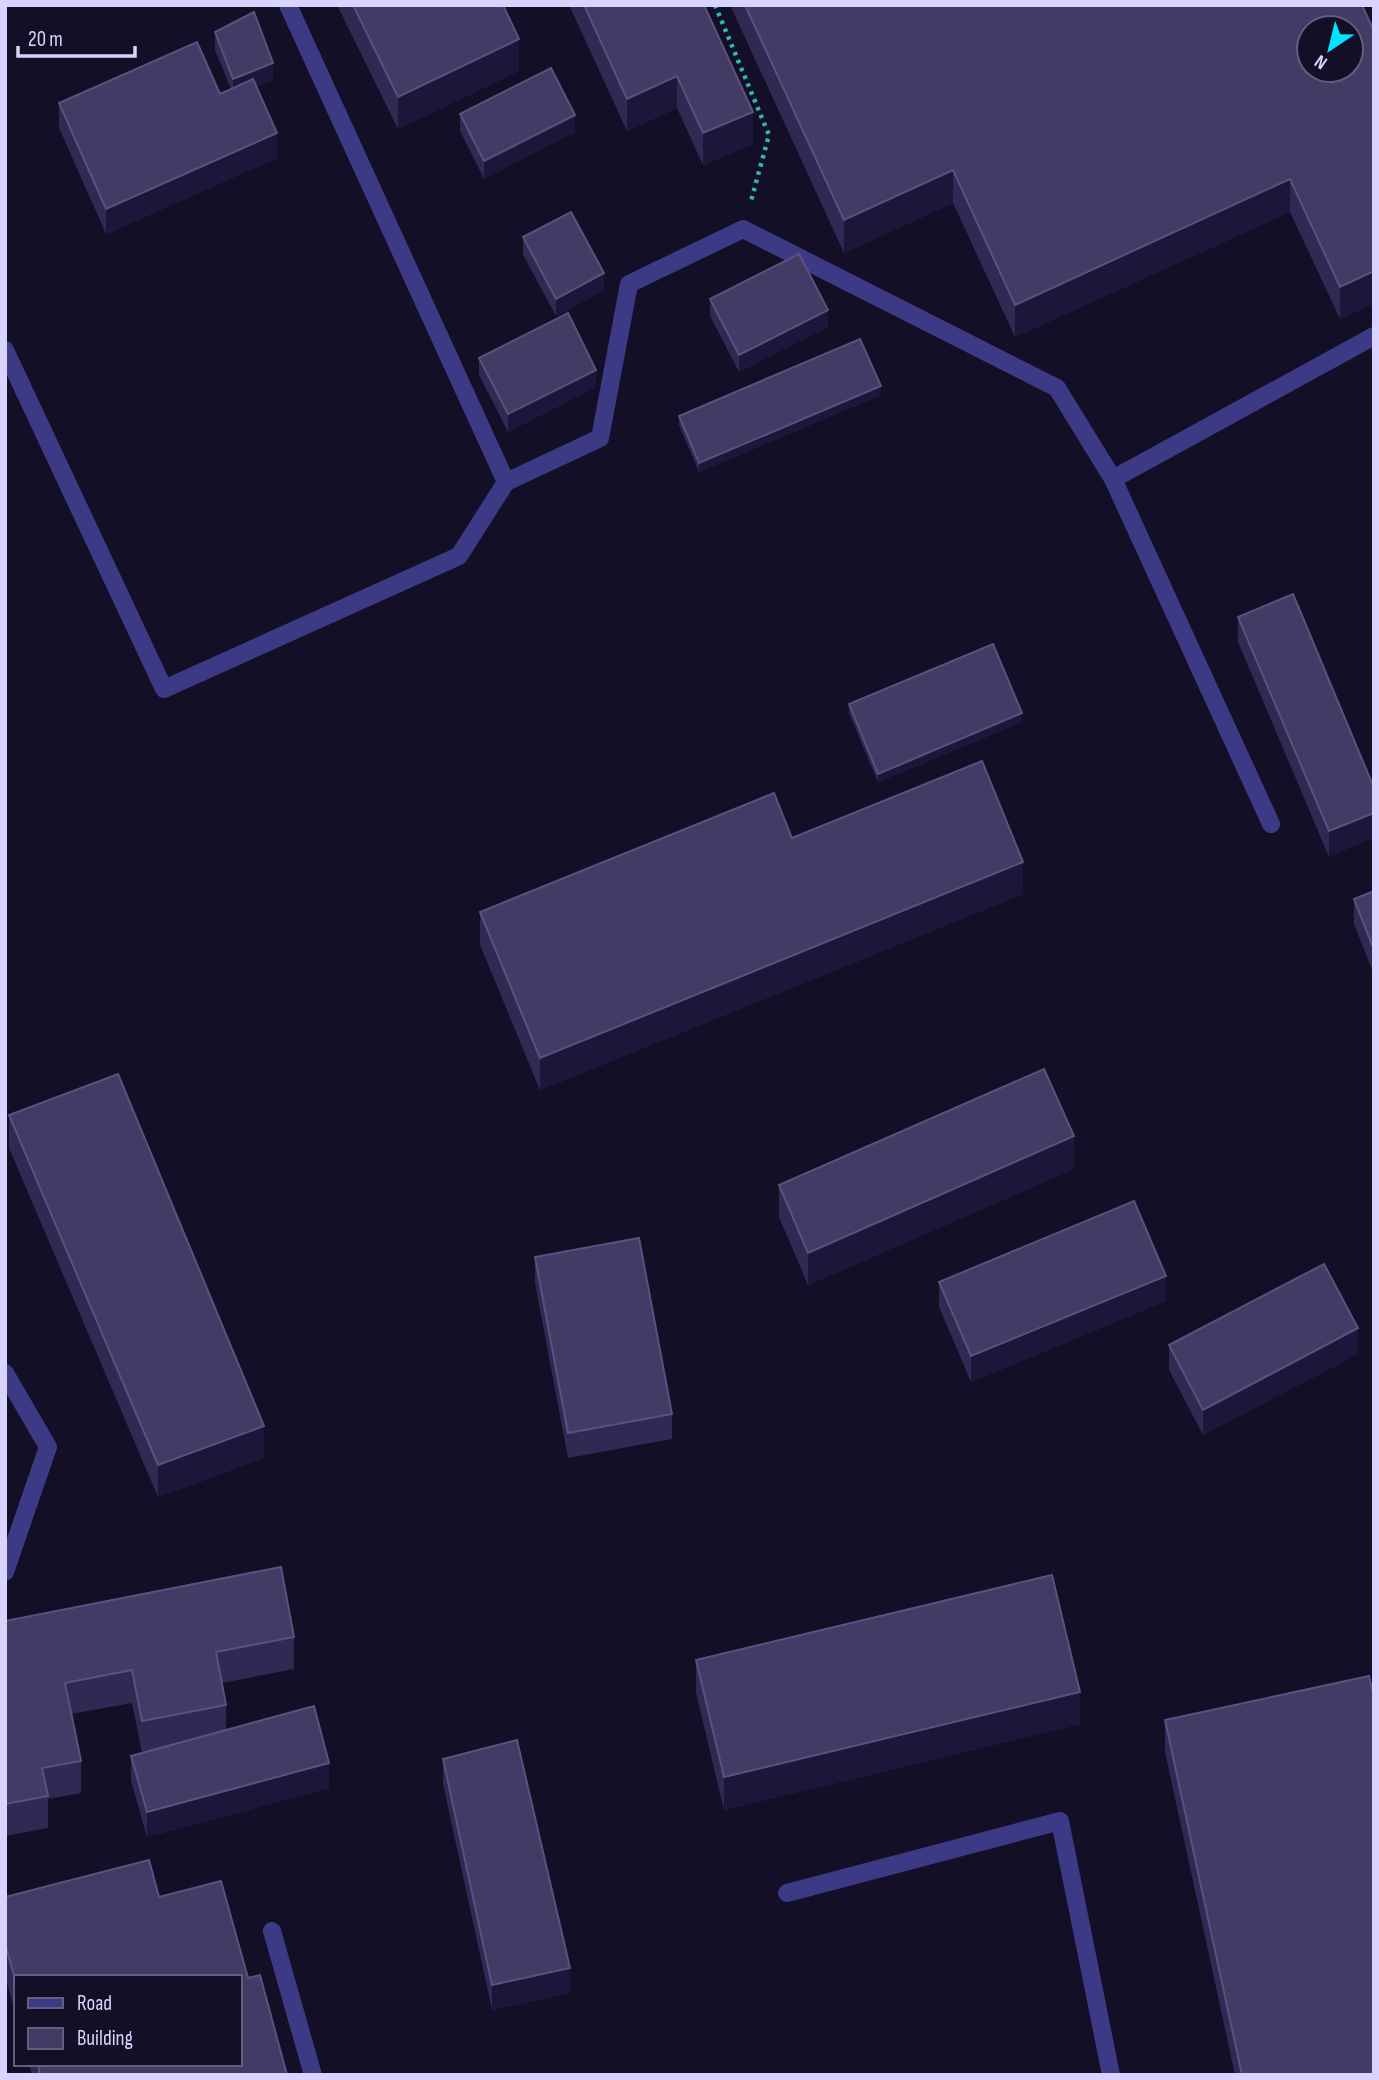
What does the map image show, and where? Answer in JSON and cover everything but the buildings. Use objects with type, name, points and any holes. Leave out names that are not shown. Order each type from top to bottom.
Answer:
[{"type":"lane","points":[[288,5],[506,482]]},
{"type":"lane","points":[[5,350],[164,689],[459,556],[506,482],[600,438],[629,284],[743,229],[1057,388],[1114,479],[1270,824]]},
{"type":"lane","points":[[1114,479],[1374,336]]},
{"type":"lane","points":[[5,1373],[48,1447],[5,1572]]},
{"type":"lane","points":[[787,1894],[1060,1821],[1111,2075]]},
{"type":"lane","points":[[272,1931],[313,2075]]},
{"type":"path","points":[[715,5],[769,135],[743,229]]}]
